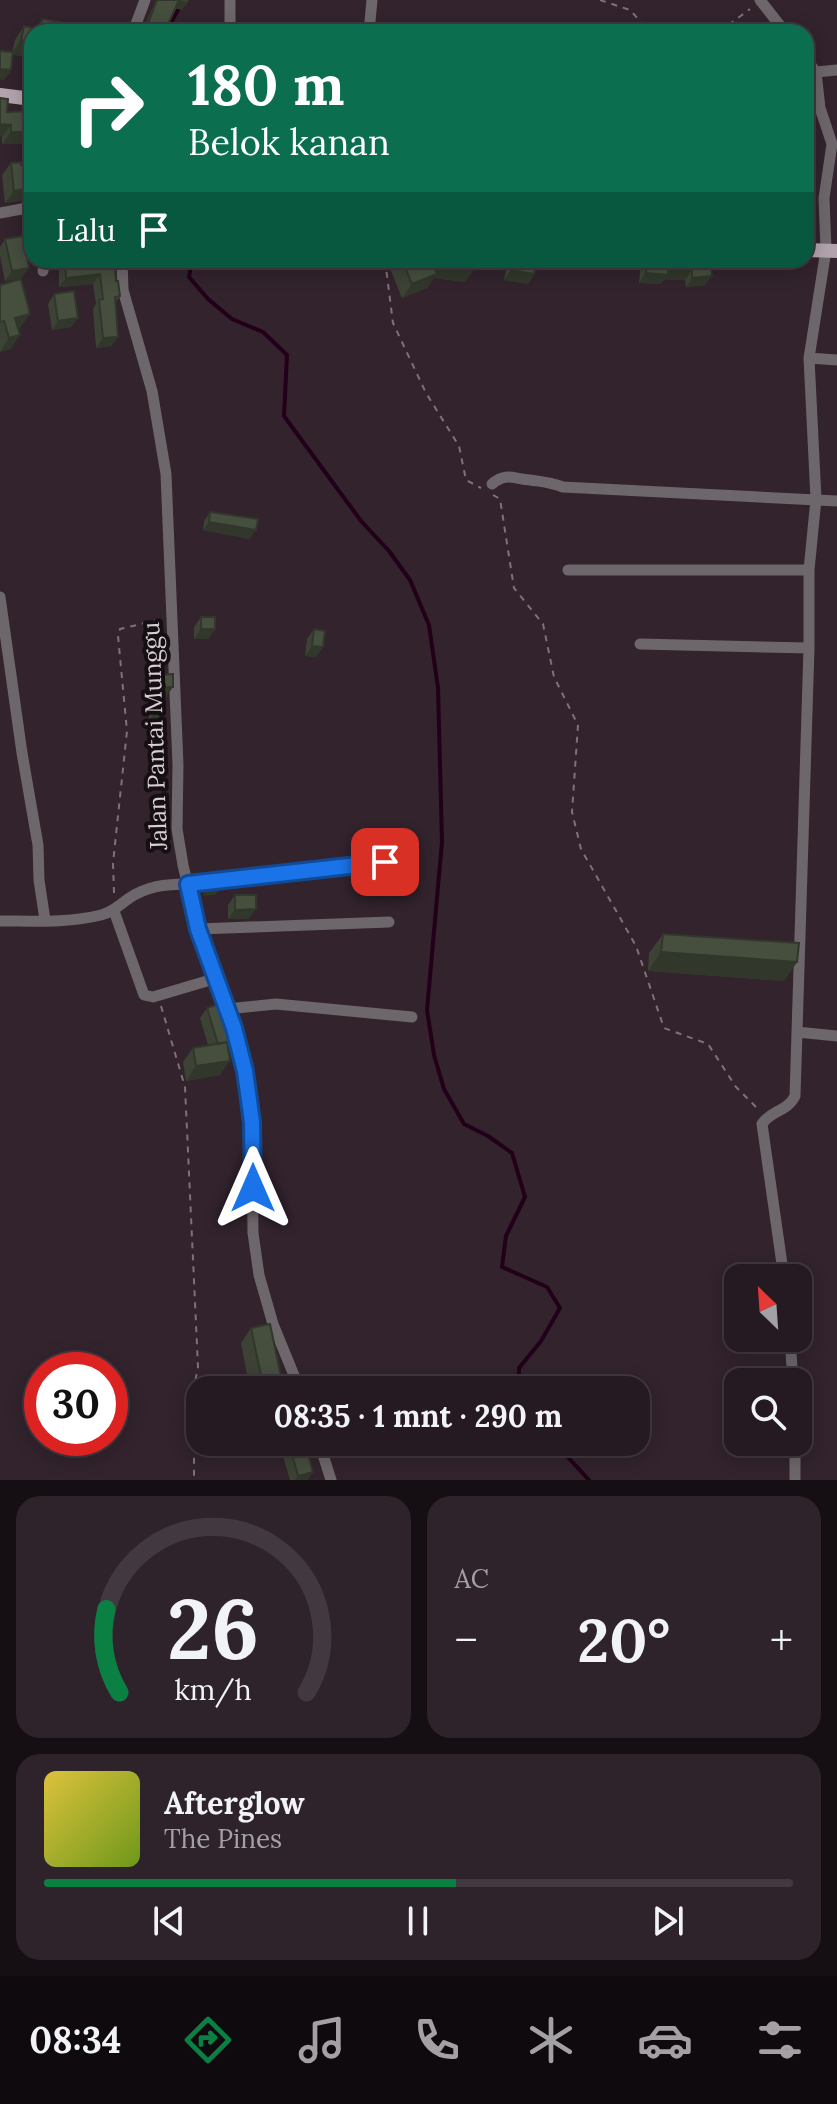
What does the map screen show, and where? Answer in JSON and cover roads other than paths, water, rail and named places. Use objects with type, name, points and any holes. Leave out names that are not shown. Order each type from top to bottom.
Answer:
[{"type":"main road","points":[[0,95],[24,98]]},
{"type":"street","points":[[136,24],[145,0]]},
{"type":"street","points":[[230,0],[230,24]]},
{"type":"street","points":[[370,24],[372,0]]},
{"type":"street","points":[[760,0],[779,24]]},
{"type":"street","points":[[782,1264],[762,1124],[766,1118],[790,1105],[795,1096],[809,570],[816,499],[809,358],[832,250],[824,198],[832,144],[820,108],[814,69]]},
{"type":"street","points":[[816,72],[837,70]]},
{"type":"street","points":[[0,213],[24,208]]},
{"type":"street","name":"Jalan Pantai Munggu","points":[[122,268],[123,290],[152,391],[166,474],[178,765],[177,829],[198,929],[217,978],[245,1071],[252,1122],[253,1233],[259,1275],[273,1324],[294,1376]]},
{"type":"street","points":[[809,358],[837,360]]},
{"type":"street","points":[[492,484],[504,476],[511,476],[545,480],[563,487],[837,501]]},
{"type":"street","points":[[568,570],[809,570]]},
{"type":"street","points":[[0,597],[38,845],[45,920]]},
{"type":"street","points":[[640,644],[809,648]]},
{"type":"street","points":[[0,921],[85,918],[114,911],[145,889],[170,884],[385,862]]},
{"type":"street","points":[[114,911],[147,997],[217,978]]},
{"type":"street","points":[[198,929],[389,922]]},
{"type":"street","points":[[227,1009],[276,1004],[412,1017]]},
{"type":"street","points":[[797,1032],[837,1036]]},
{"type":"street","points":[[323,1456],[331,1480]]},
{"type":"street","points":[[795,1456],[795,1480]]},
{"type":"waterway","points":[[170,24],[184,0]]},
{"type":"waterway","points":[[191,268],[189,277],[208,299],[232,319],[263,332],[287,355],[284,416],[361,521],[410,580],[429,625],[438,688],[442,842],[427,1010],[434,1055],[444,1089],[464,1124],[512,1153],[525,1197],[506,1236],[502,1267],[547,1287],[560,1308],[541,1341],[519,1368],[519,1376]]},
{"type":"waterway","points":[[567,1456],[589,1480]]}]
